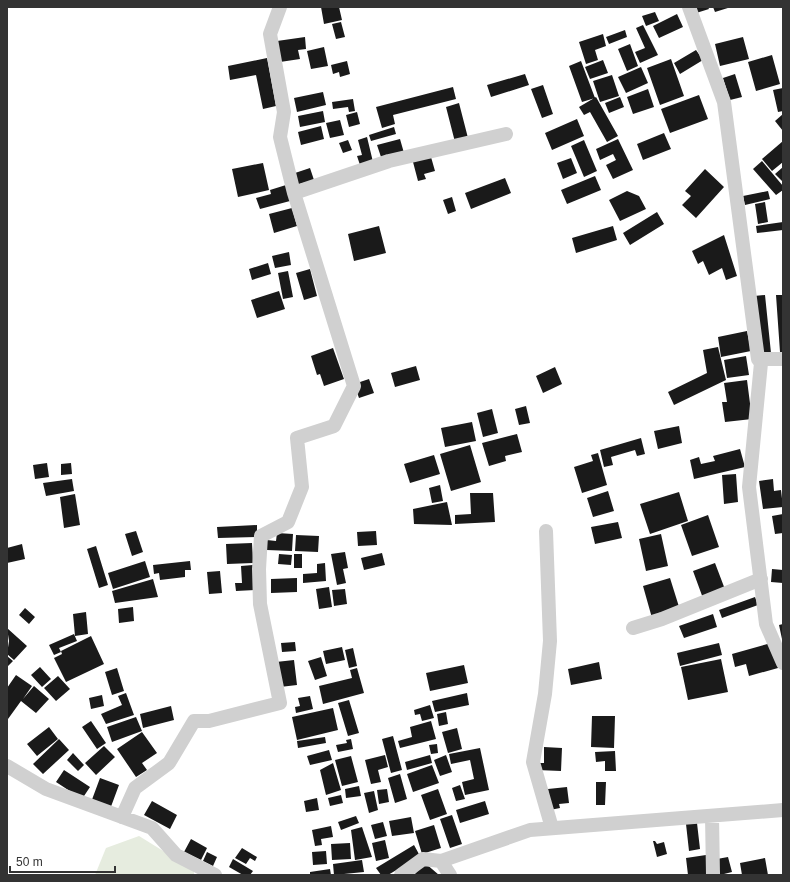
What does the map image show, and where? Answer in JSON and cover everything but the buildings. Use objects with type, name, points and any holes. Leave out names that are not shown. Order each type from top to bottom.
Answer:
[{"type":"street","points":[[122,817],[135,788],[169,763],[194,722],[209,721],[280,703],[260,604],[259,569],[261,536],[288,522],[302,487],[297,438],[334,426],[354,386],[294,192],[280,137],[284,112],[270,34],[280,7]]},
{"type":"street","points":[[689,7],[724,102],[758,359],[761,363],[749,487],[766,624],[783,663]]},
{"type":"street","points":[[294,192],[389,161],[506,134]]},
{"type":"street","points":[[758,359],[783,359]]},
{"type":"street","points":[[546,531],[550,641],[545,694],[533,762],[552,828]]},
{"type":"street","points":[[634,628],[662,619],[761,579]]},
{"type":"street","points":[[7,766],[46,789],[152,828],[176,855],[215,875]]},
{"type":"street","points":[[402,875],[423,859],[441,861],[530,830],[783,810]]},
{"type":"street","points":[[712,816],[713,875]]},
{"type":"street","points":[[441,861],[450,875]]},
{"type":"shaded area","points":[[139,836],[194,870],[194,875],[95,875],[106,848]]}]
